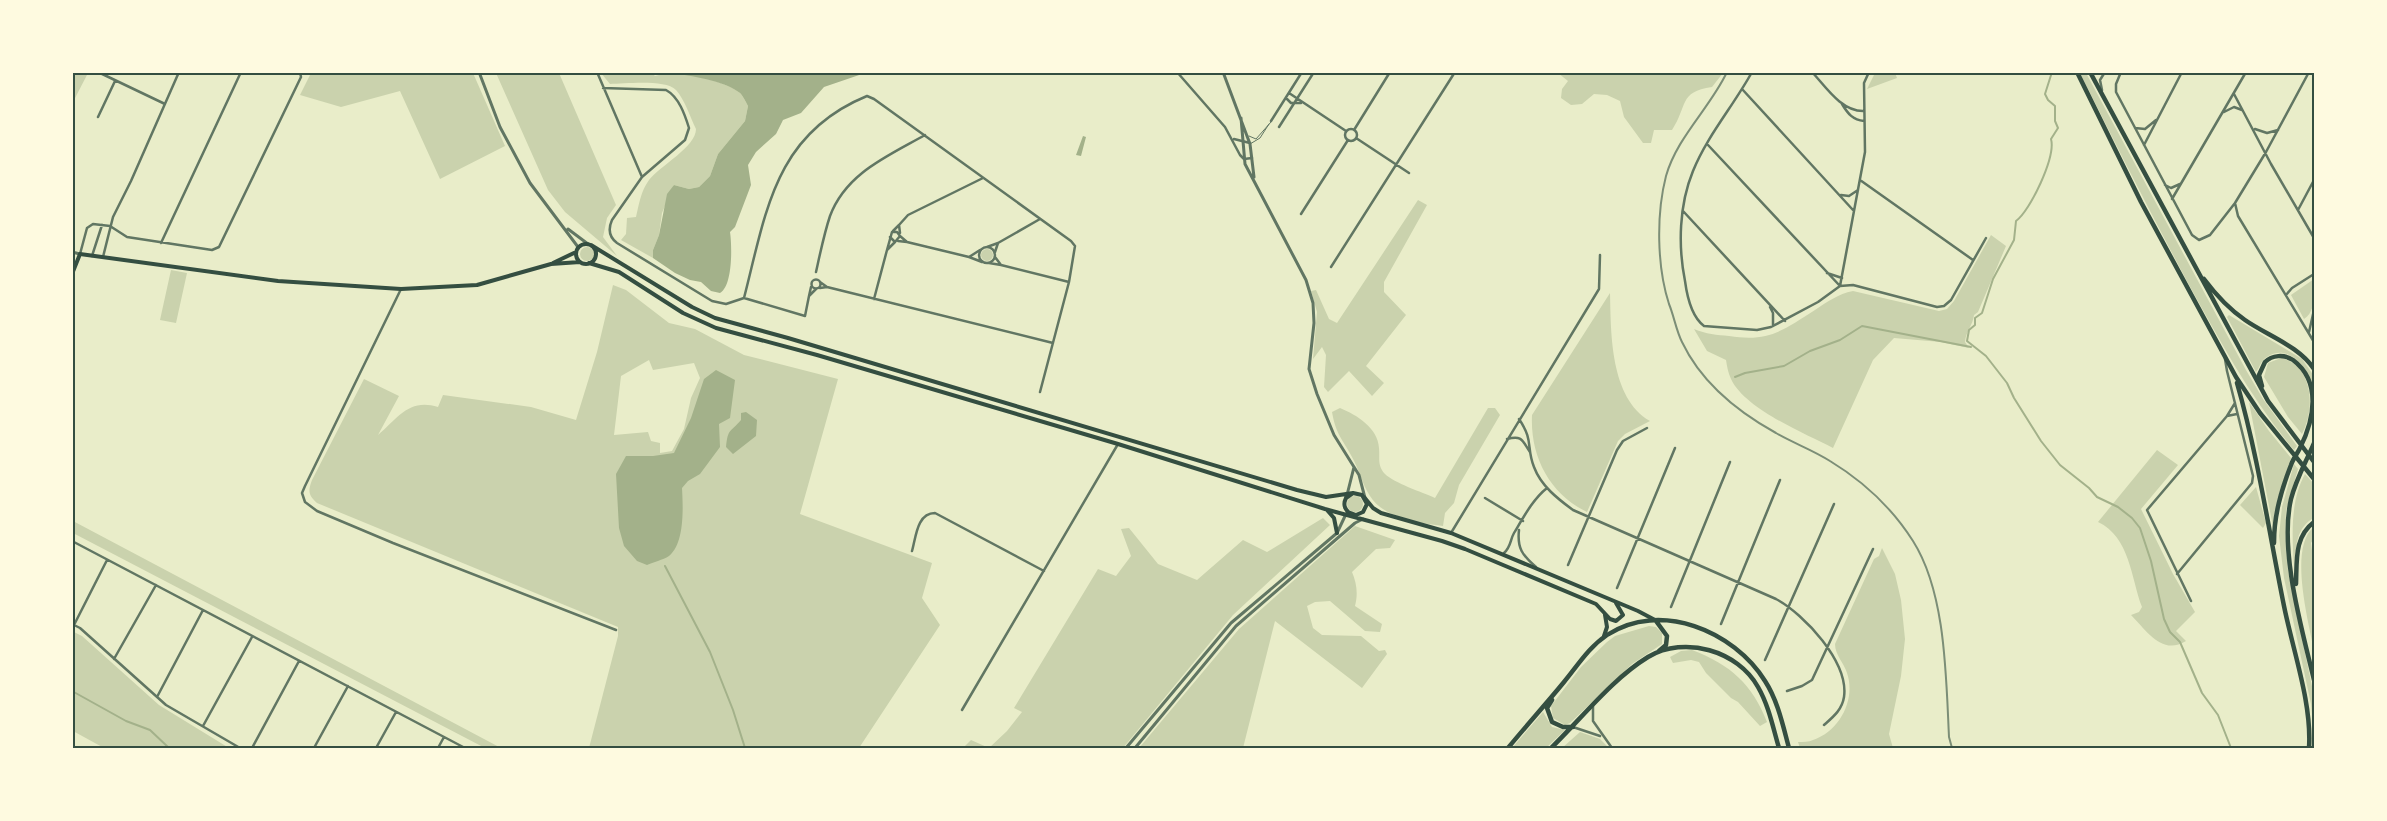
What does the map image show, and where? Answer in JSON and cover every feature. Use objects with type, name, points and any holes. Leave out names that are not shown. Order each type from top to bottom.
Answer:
[{"type":"main road","points":[[2077,72],[2141,202],[2230,371],[2314,479]]},
{"type":"main road","points":[[2090,72],[2268,401],[2312,460]]},
{"type":"main road","points":[[552,264],[590,245]]},
{"type":"main road","points":[[589,264],[596,255],[595,249],[590,245]]},
{"type":"main road","points":[[590,245],[692,307],[715,318],[1314,495],[1326,497],[1346,496],[1353,493],[1365,499],[1373,508],[1381,513],[1451,533],[1504,553],[1655,620],[1666,631],[1668,640],[1662,649],[1624,676],[1550,748]]},
{"type":"main road","points":[[577,250],[580,262]]},
{"type":"main road","points":[[72,274],[80,254],[278,281],[401,289],[477,285],[552,264],[580,262],[611,269],[628,277],[684,313],[716,328],[817,355],[1118,444],[1326,509],[1353,515],[1361,514],[1366,508],[1365,499]]},
{"type":"main road","points":[[2195,266],[2215,294],[2230,308],[2251,324],[2298,352],[2314,369]]},
{"type":"main road","points":[[2268,401],[2259,375],[2263,365],[2266,360],[2276,356],[2291,359],[2309,381],[2313,401],[2311,421],[2293,459],[2279,499],[2275,519],[2274,554]]},
{"type":"main road","points":[[2236,377],[2252,437],[2274,554],[2308,711],[2310,748]]},
{"type":"main road","points":[[1118,444],[1122,440],[1130,440]]},
{"type":"main road","points":[[2314,443],[2312,460],[2291,500],[2288,530],[2288,547],[2296,598],[2314,680]]},
{"type":"main road","points":[[1346,496],[1346,512]]},
{"type":"main road","points":[[1326,509],[1334,518],[1337,533]]},
{"type":"main road","points":[[1346,512],[1353,517],[1465,548],[1596,604],[1613,620],[1621,618],[1622,611],[1616,602]]},
{"type":"main road","points":[[2296,598],[2297,557],[2300,539],[2306,528],[2314,522]]},
{"type":"main road","points":[[1602,639],[1607,627],[1604,612]]},
{"type":"main road","points":[[1508,748],[1590,648],[1633,622],[1655,620],[1683,623],[1706,630],[1739,651],[1765,681],[1776,705],[1789,748]]},
{"type":"main road","points":[[1649,657],[1682,647],[1718,652],[1734,660],[1758,685],[1765,700],[1779,748]]},
{"type":"main road","points":[[1564,682],[1550,703],[1548,714],[1552,722],[1558,726],[1573,727]]},
{"type":"street","points":[[98,72],[165,104]]},
{"type":"street","points":[[103,257],[110,226],[179,72]]},
{"type":"street","points":[[162,243],[241,72]]},
{"type":"street","points":[[72,252],[80,254],[87,228],[93,224],[110,226],[128,237],[212,250],[219,248],[301,77],[300,72]]},
{"type":"street","points":[[479,72],[500,127],[530,183],[560,222],[577,250]]},
{"type":"street","points":[[597,72],[642,177]]},
{"type":"street","points":[[1177,72],[1232,138],[1306,280],[1313,303],[1314,323],[1309,369],[1334,435],[1362,480],[1365,499]]},
{"type":"street","points":[[1224,72],[1250,144],[1254,180]]},
{"type":"street","points":[[1271,121],[1302,72]]},
{"type":"street","points":[[1279,127],[1314,72]]},
{"type":"street","points":[[1354,130],[1390,72]]},
{"type":"street","points":[[1331,267],[1454,72]]},
{"type":"street","points":[[1752,72],[1693,171],[1683,211],[1681,260],[1686,286],[1697,321],[1704,326],[1757,330],[1773,326],[1785,322],[1829,295],[1840,286],[1853,285],[1937,307],[1944,306],[1951,300],[1986,238]]},
{"type":"street","points":[[1812,72],[1842,103],[1851,116],[1856,120],[1864,121]]},
{"type":"street","points":[[1840,286],[1865,152],[1864,83],[1869,72]]},
{"type":"street","points":[[2121,72],[2116,84],[2116,92],[2192,235],[2199,240],[2210,235],[2235,203],[2279,129],[2309,72]]},
{"type":"street","points":[[2144,145],[2182,72]]},
{"type":"street","points":[[2172,199],[2246,72]]},
{"type":"street","points":[[2103,73],[2100,85],[2104,99]]},
{"type":"street","points":[[98,117],[115,81]]},
{"type":"street","points":[[603,88],[666,90],[675,98],[684,112],[689,128],[688,134],[642,177],[611,223],[610,233],[614,241],[712,301],[726,304],[744,298],[804,316],[830,217],[847,187],[868,167],[925,135]]},
{"type":"street","points":[[1742,89],[1853,210]]},
{"type":"street","points":[[1288,93],[1346,131],[1349,129],[1354,130]]},
{"type":"street","points":[[2234,94],[2271,164],[2314,238]]},
{"type":"street","points":[[744,298],[769,200],[787,162],[803,141],[827,118],[867,96],[925,135],[1071,241],[1075,246],[1069,282],[1040,392]]},
{"type":"street","points":[[1286,98],[1295,104],[1301,103]]},
{"type":"street","points":[[1842,103],[1854,110],[1864,110]]},
{"type":"street","points":[[2223,113],[2234,107],[2243,110]]},
{"type":"street","points":[[1241,118],[1243,158]]},
{"type":"street","points":[[2135,128],[2145,129],[2158,119]]},
{"type":"street","points":[[2253,128],[2267,133],[2279,129]]},
{"type":"street","points":[[1354,130],[1357,134],[1356,138]]},
{"type":"street","points":[[1346,131],[1345,136],[1348,140]]},
{"type":"street","points":[[1232,138],[1250,144]]},
{"type":"street","points":[[1356,138],[1409,173]]},
{"type":"street","points":[[1348,140],[1356,138]]},
{"type":"street","points":[[1301,214],[1348,140]]},
{"type":"street","points":[[1708,145],[1840,286]]},
{"type":"street","points":[[1243,158],[1253,158]]},
{"type":"street","points":[[874,299],[892,232],[908,216],[983,178]]},
{"type":"street","points":[[1860,180],[1973,260]]},
{"type":"street","points":[[2298,210],[2314,180]]},
{"type":"street","points":[[2164,184],[2171,188],[2183,181]]},
{"type":"street","points":[[1838,193],[1849,196],[1858,189]]},
{"type":"street","points":[[2235,203],[2238,216],[2314,342]]},
{"type":"street","points":[[1683,211],[1785,322]]},
{"type":"street","points":[[969,257],[1040,219]]},
{"type":"street","points":[[560,222],[590,245]]},
{"type":"street","points":[[92,256],[102,225]]},
{"type":"street","points":[[887,250],[900,236],[899,225]]},
{"type":"street","points":[[892,232],[897,232],[907,242]]},
{"type":"street","points":[[890,237],[896,242],[907,242],[1069,282]]},
{"type":"street","points":[[998,243],[994,252],[1001,265]]},
{"type":"street","points":[[986,247],[994,252]]},
{"type":"street","points":[[982,249],[979,256],[983,262]]},
{"type":"street","points":[[1451,533],[1599,289],[1600,255]]},
{"type":"street","points":[[987,263],[991,262],[995,256]]},
{"type":"street","points":[[1824,271],[1842,278]]},
{"type":"street","points":[[809,296],[817,288],[819,281],[816,272]]},
{"type":"street","points":[[2286,296],[2288,291],[2314,274]]},
{"type":"street","points":[[812,280],[819,281],[827,287]]},
{"type":"street","points":[[811,285],[817,288],[827,287],[1053,343]]},
{"type":"street","points":[[401,289],[305,486],[302,493],[305,502],[317,511],[393,544],[616,630]]},
{"type":"street","points":[[1768,303],[1773,313],[1773,326]]},
{"type":"street","points":[[2309,333],[2309,325],[2314,310]]},
{"type":"street","points":[[2177,574],[2252,483],[2253,476],[2235,403],[2230,371]]},
{"type":"street","points":[[2191,601],[2147,510],[2227,416],[2235,403]]},
{"type":"street","points":[[2227,416],[2238,414]]},
{"type":"street","points":[[1519,419],[1528,432],[1534,468],[1547,488],[1573,510],[1739,582],[1789,606],[1799,614],[1827,649],[1840,670],[1844,697],[1836,715],[1824,725]]},
{"type":"street","points":[[1568,565],[1623,440],[1647,428]]},
{"type":"street","points":[[1507,439],[1516,436],[1521,438],[1531,454]]},
{"type":"street","points":[[962,710],[1118,444]]},
{"type":"street","points":[[1617,588],[1675,448]]},
{"type":"street","points":[[1670,607],[1730,462]]},
{"type":"street","points":[[1346,496],[1354,466]]},
{"type":"street","points":[[1721,624],[1780,480]]},
{"type":"street","points":[[1339,496],[1350,486]]},
{"type":"street","points":[[1537,568],[1526,558],[1518,545],[1519,528],[1540,494],[1547,488]]},
{"type":"street","points":[[1485,498],[1522,521]]},
{"type":"street","points":[[1765,660],[1834,504]]},
{"type":"street","points":[[1126,748],[1231,623],[1337,533],[1346,512]]},
{"type":"street","points":[[912,551],[919,524],[923,517],[929,513],[935,513],[1044,571]]},
{"type":"street","points":[[1135,748],[1236,626],[1355,523],[1363,519]]},
{"type":"street","points":[[1504,553],[1508,550],[1514,532],[1519,528]]},
{"type":"street","points":[[72,541],[465,748]]},
{"type":"street","points":[[1787,691],[1812,680],[1873,549]]},
{"type":"street","points":[[107,560],[73,624],[166,705],[240,748]]},
{"type":"street","points":[[114,659],[156,585]]},
{"type":"street","points":[[157,697],[204,610]]},
{"type":"street","points":[[203,726],[252,636]]},
{"type":"street","points":[[252,748],[299,661]]},
{"type":"street","points":[[314,748],[348,686]]},
{"type":"street","points":[[1594,706],[1593,721],[1602,737],[1612,748]]},
{"type":"street","points":[[376,748],[396,712]]},
{"type":"street","points":[[1573,727],[1602,737]]},
{"type":"street","points":[[438,748],[444,737]]},
{"type":"lane","points":[[1250,144],[1271,121]]},
{"type":"lane","points":[[1247,135],[1256,139]]},
{"type":"shaded area","points":[[408,72],[435,77],[414,73],[473,73],[505,146],[440,179],[400,91],[341,107],[300,95],[311,73]]},
{"type":"shaded area","points":[[671,72],[707,79],[733,88],[740,93],[748,106],[745,121],[718,154],[710,176],[699,187],[689,189],[674,185],[662,213],[659,235],[653,250],[653,258],[621,240],[626,234],[627,218],[636,217],[646,184],[654,174],[684,149],[694,136],[696,129],[682,99],[676,90],[671,87],[654,83],[610,84],[601,73],[652,73],[655,76]]},
{"type":"shaded area","points":[[72,73],[88,73],[73,102],[72,102]]},
{"type":"shaded area","points":[[496,73],[559,73],[616,205],[607,218],[603,237],[617,256],[565,212],[548,190]]},
{"type":"shaded area","points":[[671,73],[865,73],[824,87],[801,113],[783,120],[776,134],[756,152],[748,165],[751,185],[735,227],[730,232],[731,255],[729,274],[724,289],[720,293],[711,291],[701,282],[690,280],[675,273],[653,258],[653,250],[659,235],[667,194],[674,185],[689,189],[699,187],[710,176],[718,154],[745,121],[748,106],[740,93],[725,85],[707,79]]},
{"type":"shaded area","points":[[1558,73],[1723,73],[1712,87],[1701,89],[1689,96],[1672,130],[1654,130],[1651,143],[1643,143],[1624,117],[1620,101],[1607,95],[1594,94],[1582,104],[1571,105],[1561,98],[1562,89],[1568,81]]},
{"type":"shaded area","points":[[1875,73],[1895,73],[1897,78],[1867,89]]},
{"type":"shaded area","points":[[2080,73],[2086,73],[2246,370],[2263,399],[2297,446],[2294,450],[2278,431],[2250,390],[2212,326],[2160,231]]},
{"type":"shaded area","points":[[1083,136],[1086,137],[1081,156],[1076,155]]},
{"type":"shaded area","points":[[1418,200],[1427,205],[1384,282],[1384,292],[1406,315],[1366,366],[1384,383],[1372,396],[1349,371],[1328,392],[1324,387],[1326,355],[1322,347],[1313,359],[1317,312],[1311,291],[1316,290],[1329,319],[1337,323]]},
{"type":"shaded area","points":[[1991,235],[2006,246],[1978,312],[1974,315],[1965,342],[1969,348],[1941,342],[1894,338],[1873,360],[1833,448],[1776,419],[1749,400],[1738,390],[1731,379],[1726,360],[1707,351],[1694,329],[1711,334],[1743,337],[1765,336],[1793,324],[1828,301],[1853,291],[1939,311],[1947,309],[1954,301]]},
{"type":"shaded area","points":[[587,247],[592,249],[594,254],[592,259],[587,261],[582,259],[580,254],[582,249]]},
{"type":"shaded area","points":[[989,249],[992,250],[992,260],[985,261],[982,260],[981,253],[982,250]]},
{"type":"shaded area","points":[[171,270],[187,273],[176,323],[160,320]]},
{"type":"shaded area","points":[[2314,279],[2313,306],[2308,316],[2304,319],[2291,295]]},
{"type":"shaded area","points":[[613,285],[626,290],[669,323],[695,329],[744,355],[838,379],[800,514],[932,563],[922,598],[940,625],[859,748],[589,748],[618,636],[618,627],[317,503],[310,495],[309,490],[312,480],[364,379],[399,396],[378,435],[398,416],[412,407],[428,405],[438,407],[443,395],[531,407],[576,420],[597,352]],"holes":[[[649,360],[653,370],[694,363],[700,378],[691,398],[684,429],[672,451],[660,453],[660,443],[651,441],[648,432],[614,435],[621,376]]]},
{"type":"shaded area","points":[[1610,293],[1615,363],[1620,381],[1627,397],[1637,411],[1650,421],[1625,434],[1618,441],[1587,512],[1563,495],[1545,472],[1535,445],[1532,415]]},
{"type":"shaded area","points":[[2229,315],[2302,359],[2314,376],[2314,390],[2303,367],[2291,356],[2283,353],[2275,353],[2265,358],[2256,372],[2227,317]]},
{"type":"shaded area","points":[[2281,358],[2292,363],[2306,379],[2310,402],[2309,413],[2302,434],[2288,417],[2264,377],[2268,363]]},
{"type":"shaded area","points":[[716,370],[735,380],[730,418],[719,424],[720,447],[700,474],[688,481],[682,488],[682,524],[678,543],[674,550],[669,556],[647,565],[637,561],[624,546],[619,528],[616,474],[626,456],[653,456],[674,453],[691,418],[704,379]]},
{"type":"shaded area","points":[[2249,402],[2291,458],[2278,497],[2273,527]]},
{"type":"shaded area","points":[[1340,408],[1360,418],[1371,428],[1378,441],[1380,465],[1385,474],[1401,484],[1435,498],[1488,408],[1495,408],[1500,415],[1459,485],[1454,503],[1445,513],[1443,526],[1403,518],[1384,510],[1376,503],[1367,491],[1335,426],[1332,412]]},
{"type":"shaded area","points":[[746,412],[757,420],[756,436],[733,454],[726,447],[728,437],[730,431],[741,420],[741,413]]},
{"type":"shaded area","points":[[2157,450],[2178,465],[2141,509],[2173,574],[2195,612],[2176,631],[2186,641],[2170,646],[2155,640],[2131,615],[2139,612],[2142,607],[2128,559],[2117,538],[2109,529],[2098,522]]},
{"type":"shaded area","points":[[2294,464],[2298,469],[2286,510],[2285,533],[2288,571],[2314,696],[2314,735],[2311,704],[2284,578],[2279,536],[2282,507]]},
{"type":"shaded area","points":[[2305,474],[2314,484],[2314,518],[2300,532],[2296,545],[2294,566],[2294,507],[2300,484]]},
{"type":"shaded area","points":[[2256,487],[2266,523],[2263,528],[2240,505]]},
{"type":"shaded area","points":[[1355,496],[1363,504],[1355,512],[1347,504]]},
{"type":"shaded area","points":[[1323,518],[1330,525],[1233,615],[1123,748],[989,748],[1007,731],[1022,712],[1014,708],[1098,569],[1116,576],[1131,556],[1121,529],[1129,528],[1158,564],[1197,580],[1243,540],[1267,552]]},
{"type":"shaded area","points":[[73,521],[501,748],[485,748],[73,533]]},
{"type":"shaded area","points":[[1355,526],[1395,540],[1390,548],[1376,549],[1352,572],[1356,589],[1355,606],[1382,624],[1380,632],[1365,631],[1330,601],[1315,602],[1307,606],[1313,628],[1322,635],[1361,636],[1379,651],[1385,650],[1387,654],[1362,688],[1275,621],[1243,748],[1139,748],[1239,629]]},
{"type":"shaded area","points":[[2314,527],[2314,538],[2311,543],[2314,565],[2314,651],[2302,586],[2301,568],[2302,551],[2306,537]]},
{"type":"shaded area","points":[[1882,548],[1895,574],[1901,600],[1905,639],[1901,676],[1889,734],[1893,748],[1800,748],[1798,742],[1810,741],[1823,736],[1838,722],[1844,713],[1849,693],[1849,683],[1846,669],[1836,652],[1835,644],[1874,559],[1879,556]]},
{"type":"shaded area","points":[[1649,626],[1656,627],[1662,633],[1662,644],[1632,664],[1570,723],[1565,725],[1553,718],[1551,706],[1581,667],[1607,642],[1615,636]]},
{"type":"shaded area","points":[[72,631],[82,636],[159,705],[229,748],[104,748],[73,731]]},
{"type":"shaded area","points":[[1692,650],[1718,662],[1738,677],[1747,686],[1767,722],[1760,726],[1738,702],[1731,698],[1706,673],[1699,662],[1691,660],[1673,663],[1670,657],[1681,651]]},
{"type":"shaded area","points":[[1543,712],[1552,727],[1565,730],[1546,748],[1512,748]]},
{"type":"shaded area","points":[[1580,732],[1600,739],[1609,748],[1562,748]]},
{"type":"shaded area","points":[[971,740],[989,748],[963,748]]},
{"type":"waterway","points":[[2052,72],[2045,94],[2048,100],[2055,106],[2055,121],[2058,128],[2051,139],[2050,158],[2035,195],[2016,221],[2014,240],[1993,279],[1982,313],[1975,318],[1975,325],[1969,330],[1967,341],[1986,356],[2007,383],[2014,398],[2041,441],[2060,465],[2089,488],[2097,497],[2118,507],[2132,518],[2140,528],[2151,561],[2164,619],[2170,632],[2180,642],[2202,693],[2218,715],[2231,748]]},
{"type":"waterway","points":[[1735,377],[1745,373],[1784,366],[1810,351],[1840,340],[1862,326],[1971,347]]},
{"type":"waterway","points":[[665,566],[710,652],[733,710],[745,748]]},
{"type":"waterway","points":[[72,691],[126,721],[150,730],[169,748]]},
{"type":"railway","points":[[1727,72],[1678,148],[1666,176],[1663,191],[1659,224],[1660,258],[1665,289],[1678,333],[1699,370],[1722,395],[1762,425],[1823,457],[1854,477],[1886,506],[1913,541],[1924,562],[1938,610],[1945,662],[1949,737],[1952,748]]}]
